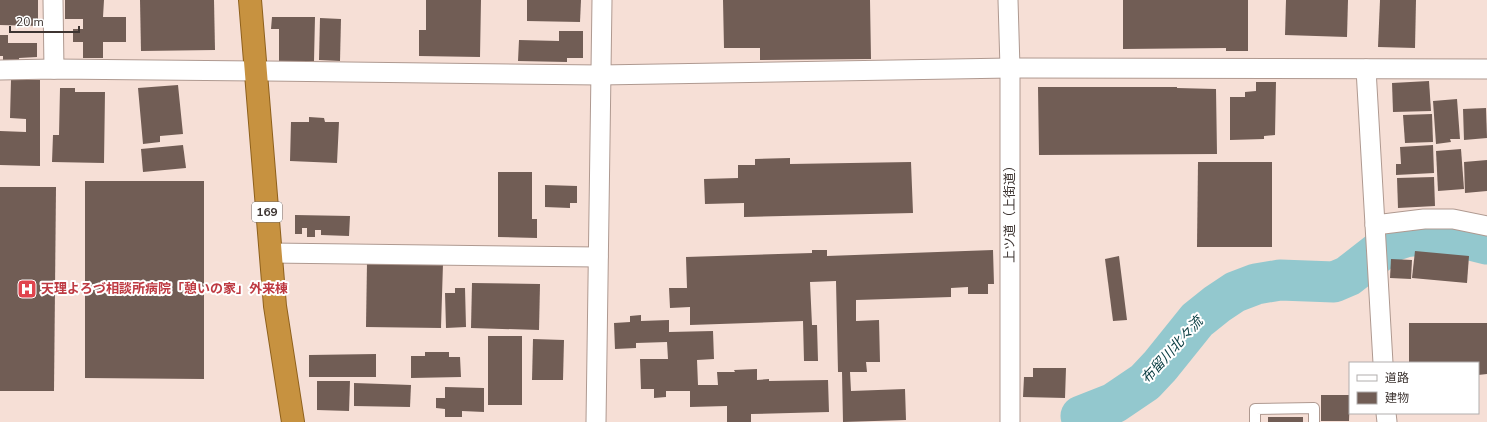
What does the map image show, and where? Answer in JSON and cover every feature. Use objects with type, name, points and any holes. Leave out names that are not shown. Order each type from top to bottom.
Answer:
[{"type":"highway","name":"169","points":[[250,0],[275,306],[293,422]]},
{"type":"street","points":[[53,0],[54,69]]},
{"type":"street","points":[[596,422],[602,0]]},
{"type":"street","name":"上ツ道（上街道）","points":[[1008,0],[1010,68],[1010,422]]},
{"type":"street","points":[[0,70],[54,69],[600,75],[1010,68],[1487,69]]},
{"type":"street","points":[[1366,69],[1376,264],[1383,362]]},
{"type":"street","points":[[1375,232],[1424,219],[1453,219],[1487,226]]},
{"type":"street","points":[[271,253],[598,256]]},
{"type":"lane","points":[[1255,422],[1255,409],[1314,408],[1314,422]]},
{"type":"building","points":[[0,0],[38,0],[38,26],[0,25]]},
{"type":"building","points":[[65,0],[104,0],[103,17],[126,17],[126,42],[103,42],[103,58],[83,58],[83,42],[73,42],[73,29],[83,29],[83,19],[65,19]]},
{"type":"building","points":[[140,0],[214,0],[215,50],[141,51]]},
{"type":"building","points":[[426,0],[481,0],[480,57],[419,56],[419,30],[426,30]]},
{"type":"building","points":[[527,0],[581,0],[580,22],[527,21]]},
{"type":"building","points":[[723,0],[870,0],[871,59],[760,60],[760,48],[724,48]]},
{"type":"building","points":[[1123,0],[1248,0],[1248,51],[1226,51],[1226,48],[1123,49]]},
{"type":"building","points":[[1286,0],[1348,0],[1347,37],[1285,35]]},
{"type":"building","points":[[1380,0],[1416,0],[1415,48],[1378,47]]},
{"type":"building","points":[[272,17],[315,17],[314,61],[279,61],[279,29],[271,29]]},
{"type":"building","points":[[320,18],[341,19],[340,61],[319,60]]},
{"type":"building","points":[[559,31],[583,31],[583,58],[567,58],[567,62],[518,61],[519,40],[559,41]]},
{"type":"building","points":[[0,35],[8,35],[8,43],[37,43],[37,57],[19,58],[19,63],[3,63],[3,56],[0,56]]},
{"type":"building","points":[[11,80],[40,80],[40,166],[0,165],[0,131],[26,132],[26,119],[10,118]]},
{"type":"building","points":[[1429,81],[1431,111],[1393,112],[1392,83]]},
{"type":"building","points":[[1256,82],[1276,82],[1275,135],[1264,136],[1264,139],[1230,140],[1230,97],[1245,97],[1245,92],[1256,91]]},
{"type":"building","points":[[178,85],[183,134],[160,136],[160,142],[143,144],[138,88]]},
{"type":"building","points":[[1038,87],[1177,87],[1216,89],[1217,154],[1039,155]]},
{"type":"building","points":[[60,88],[75,88],[75,92],[105,92],[104,163],[52,162],[53,135],[59,135]]},
{"type":"building","points":[[1457,99],[1460,139],[1450,139],[1451,142],[1436,144],[1433,101]]},
{"type":"building","points":[[1486,108],[1487,138],[1464,140],[1463,109]]},
{"type":"building","points":[[1432,114],[1433,142],[1405,143],[1403,115]]},
{"type":"building","points":[[309,117],[324,118],[325,122],[339,122],[337,163],[290,161],[291,122],[309,122]]},
{"type":"building","points":[[183,145],[186,168],[143,172],[141,149]]},
{"type":"building","points":[[1433,145],[1434,173],[1396,175],[1396,164],[1401,164],[1400,147]]},
{"type":"building","points":[[1461,149],[1464,189],[1438,191],[1436,151]]},
{"type":"building","points":[[790,158],[790,164],[911,162],[913,213],[744,217],[744,203],[705,204],[704,179],[738,178],[738,165],[755,165],[755,159]]},
{"type":"building","points":[[1487,160],[1487,191],[1465,193],[1464,162]]},
{"type":"building","points":[[1198,162],[1272,162],[1272,247],[1197,247]]},
{"type":"building","points":[[498,172],[532,172],[532,219],[537,219],[537,238],[498,237]]},
{"type":"building","points":[[1434,177],[1435,206],[1398,208],[1397,178]]},
{"type":"building","points":[[85,181],[204,181],[204,379],[85,378]]},
{"type":"building","points":[[545,185],[577,186],[577,203],[570,203],[570,208],[545,207]]},
{"type":"building","name":"天理よろづ相談所病院「憩いの家」外来棟","points":[[0,187],[56,187],[54,391],[0,391]]},
{"type":"building","points":[[295,215],[350,216],[349,236],[321,235],[321,230],[315,230],[315,237],[307,237],[307,228],[302,228],[302,234],[295,234]]},
{"type":"building","points":[[812,250],[827,250],[827,256],[993,250],[994,284],[988,284],[988,294],[968,294],[968,287],[951,288],[951,297],[856,300],[856,321],[879,320],[880,362],[866,362],[867,372],[850,372],[851,391],[905,389],[906,420],[843,422],[842,372],[838,372],[836,281],[810,282],[812,325],[817,325],[818,361],[804,361],[803,321],[690,325],[690,307],[670,308],[669,288],[687,288],[686,257],[812,253]]},
{"type":"building","points":[[1415,251],[1469,256],[1467,283],[1412,278]]},
{"type":"building","points":[[1119,256],[1127,320],[1113,321],[1105,259]]},
{"type":"building","points":[[1391,259],[1412,260],[1411,279],[1390,278]]},
{"type":"building","points":[[367,262],[443,263],[441,328],[366,327]]},
{"type":"building","points":[[472,283],[540,284],[539,330],[471,328]]},
{"type":"building","points":[[455,288],[465,288],[466,327],[446,328],[445,293],[455,293]]},
{"type":"building","points":[[641,315],[641,321],[669,320],[669,332],[713,331],[714,359],[697,360],[698,385],[718,385],[717,372],[735,372],[734,370],[757,369],[757,380],[828,380],[829,412],[751,414],[751,422],[727,422],[727,406],[690,407],[690,391],[666,391],[666,397],[654,398],[654,389],[641,389],[640,359],[668,359],[667,342],[636,343],[636,348],[615,349],[614,323],[630,322],[630,316]]},
{"type":"building","points":[[1409,323],[1487,323],[1487,374],[1479,375],[1479,362],[1409,362]]},
{"type":"building","points":[[488,336],[522,336],[522,405],[488,405]]},
{"type":"building","points":[[533,339],[564,340],[563,380],[532,380]]},
{"type":"building","points":[[425,352],[449,352],[449,357],[460,357],[461,377],[411,378],[411,356],[425,356]]},
{"type":"building","points":[[376,354],[376,377],[309,377],[309,355]]},
{"type":"building","points":[[1033,368],[1066,368],[1065,398],[1023,397],[1024,377],[1033,377]]},
{"type":"building","points":[[317,381],[350,381],[349,411],[317,410]]},
{"type":"building","points":[[354,383],[411,385],[410,407],[354,406]]},
{"type":"building","points":[[445,387],[484,388],[484,412],[462,411],[462,417],[445,417],[445,409],[436,408],[436,398],[445,398]]},
{"type":"building","points":[[1321,395],[1349,395],[1349,421],[1321,421]]},
{"type":"building","points":[[1268,417],[1303,417],[1303,422],[1268,422]]},
{"type":"waterway","name":"布留川北々流","points":[[1081,416],[1114,403],[1145,382],[1160,366],[1197,320],[1235,292],[1256,284],[1280,280],[1334,282],[1348,276],[1393,241],[1405,237],[1429,234],[1451,235],[1487,244]]},
{"type":"place","name":"天理よろづ相談所病院「憩いの家」外来棟","points":[[27,289]]}]
